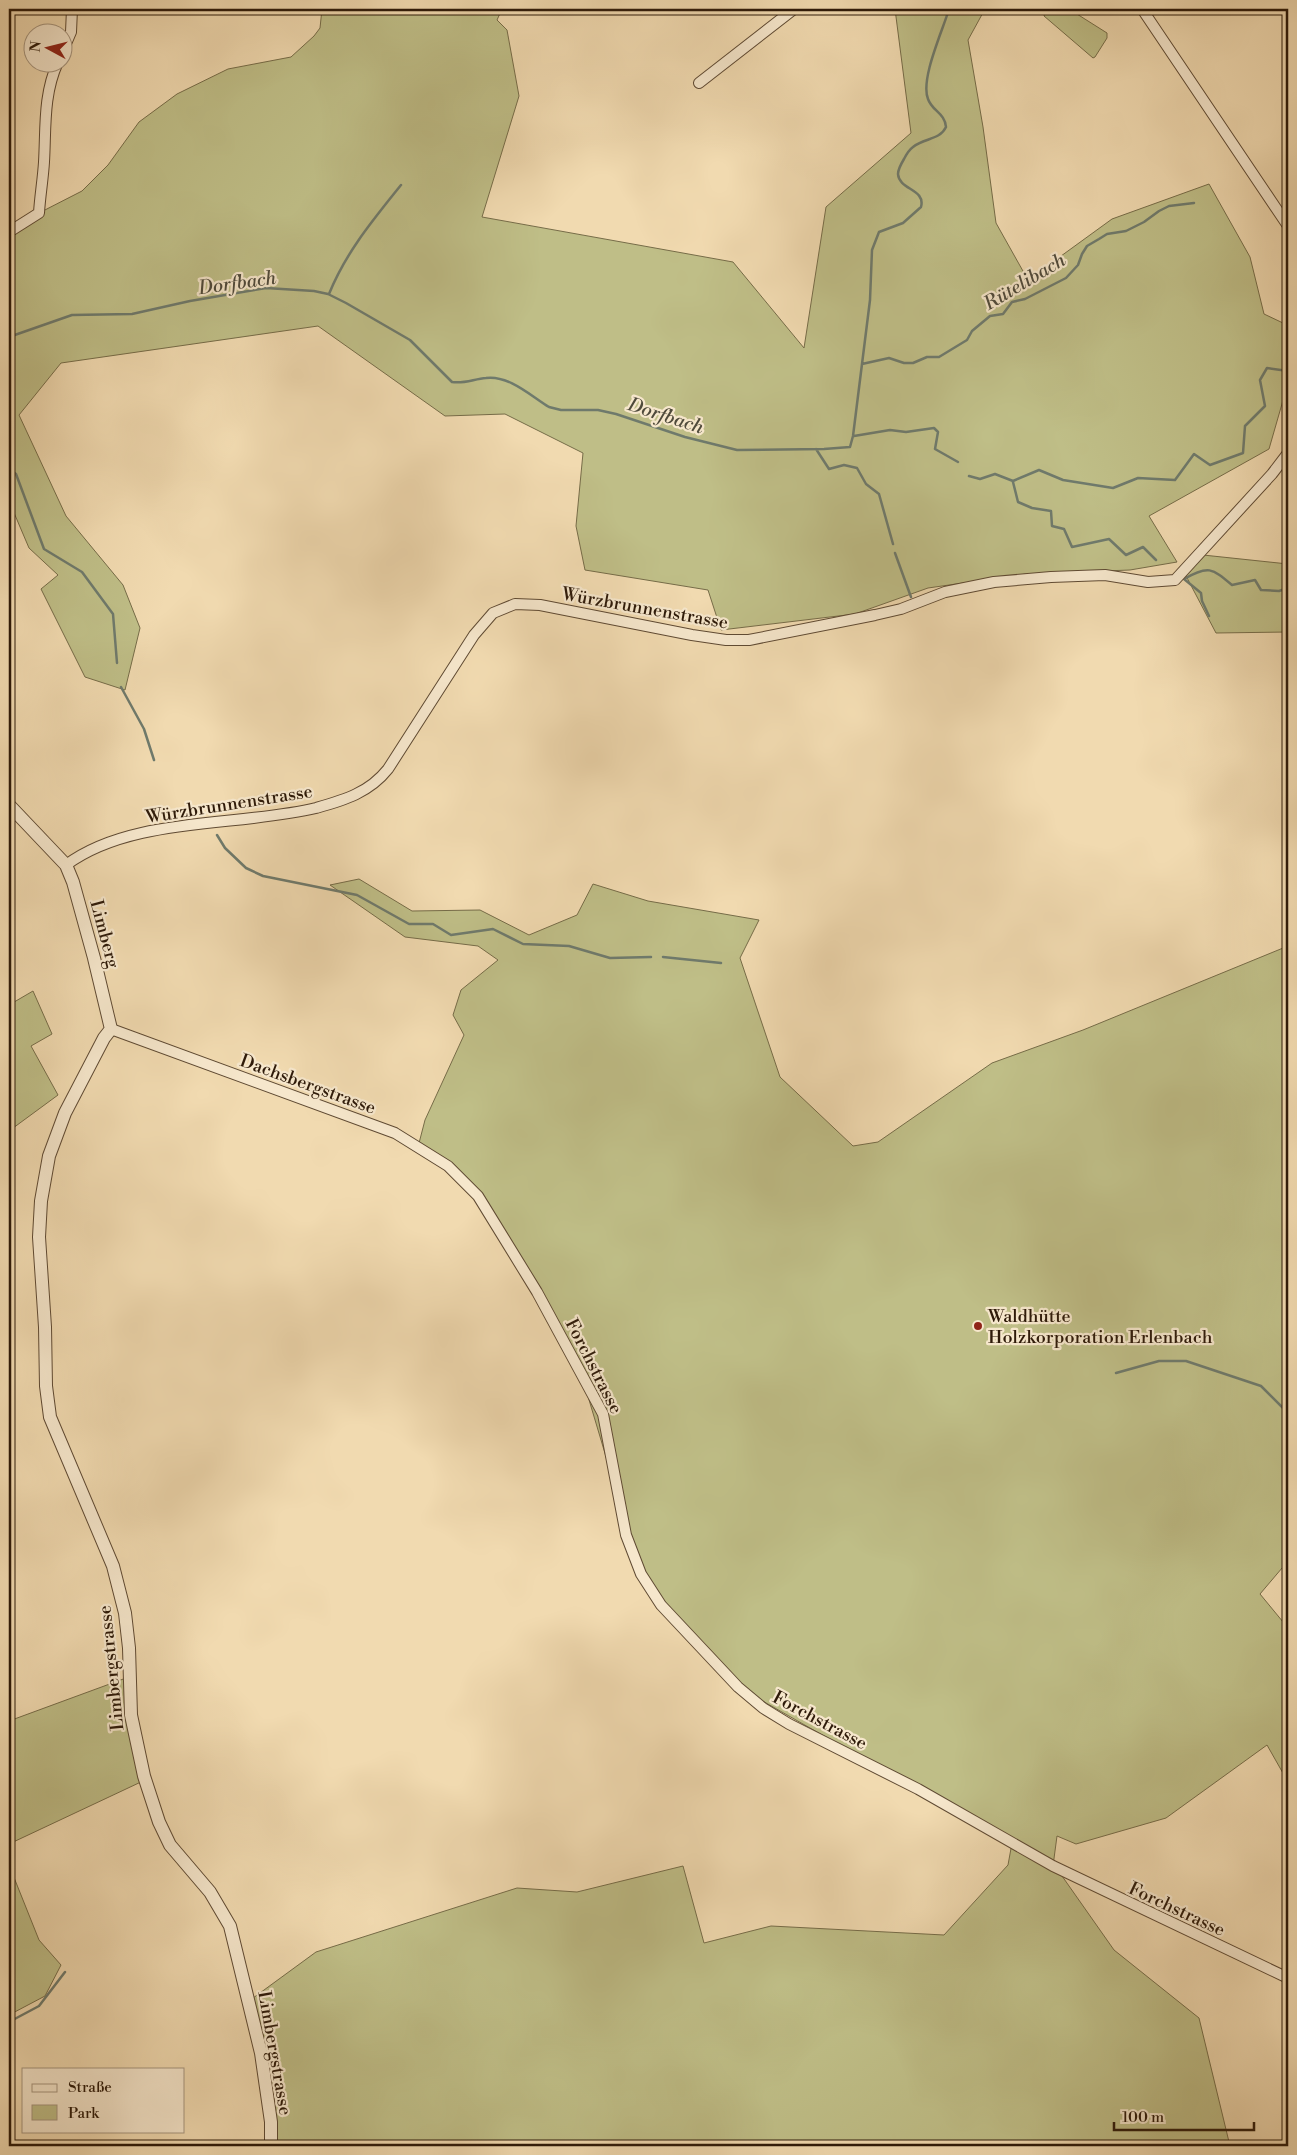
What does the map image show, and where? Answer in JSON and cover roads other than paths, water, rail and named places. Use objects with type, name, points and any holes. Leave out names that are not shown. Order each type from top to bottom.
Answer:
[{"type":"street","points":[[71,22],[72,9]]},
{"type":"street","points":[[699,83],[794,9]]},
{"type":"street","points":[[1142,9],[1288,226]]},
{"type":"street","points":[[9,232],[40,212],[46,112],[54,72]]},
{"type":"street","name":"Würzbrunnenstrasse","points":[[66,865],[76,858],[125,837],[165,829],[286,815],[329,804],[367,790],[388,769],[474,635],[493,613],[515,604],[540,605],[692,635],[726,640],[749,640],[901,609],[945,592],[994,582],[1105,575],[1148,582],[1175,580],[1272,474],[1288,453]]},
{"type":"street","name":"Limberg","points":[[9,805],[66,865],[73,882],[94,958],[111,1029]]},
{"type":"street","name":"Limbergstrasse","points":[[111,1029],[104,1038],[65,1113],[49,1156],[41,1201],[39,1237],[45,1327],[46,1386],[50,1417],[113,1566],[125,1613],[129,1648],[131,1715],[144,1776],[159,1822],[170,1845],[210,1892],[230,1926],[260,2053],[271,2122],[270,2146]]},
{"type":"street","name":"Dachsbergstrasse","points":[[111,1029],[394,1133],[448,1166],[478,1196]]},
{"type":"street","name":"Forchstrasse","points":[[478,1196],[536,1292],[603,1414],[626,1535],[641,1574],[661,1605],[738,1687],[763,1708],[789,1724],[918,1789],[1053,1866],[1288,1978]]},
{"type":"waterway","name":"Dorfbach","points":[[9,337],[72,315],[132,314],[190,301],[266,288],[314,291],[328,294],[346,303],[410,340],[452,382],[495,378],[519,387],[549,407],[561,410],[598,410],[616,414],[685,437],[737,450],[850,447],[870,300],[872,250],[879,232],[903,223],[921,207],[920,196],[899,179],[899,170],[912,148],[917,144],[936,137],[946,127],[943,118],[930,103],[926,90],[933,54],[949,9]]},
{"type":"waterway","points":[[329,294],[352,250],[401,185]]},
{"type":"waterway","name":"Rütelibach","points":[[862,364],[889,358],[904,363],[913,363],[927,357],[939,357],[967,340],[972,331],[990,316],[1003,314],[1012,302],[1025,299],[1066,278],[1078,265],[1087,246],[1107,234],[1126,231],[1169,206],[1194,203]]},
{"type":"waterway","points":[[969,476],[980,479],[995,474],[1013,481],[1039,470],[1063,480],[1113,488],[1138,478],[1175,480],[1194,454],[1210,465],[1243,453],[1245,426],[1265,406],[1260,380],[1267,368],[1288,371]]},
{"type":"waterway","points":[[854,436],[890,430],[906,432],[934,428],[938,432],[935,449],[958,462]]},
{"type":"waterway","points":[[816,449],[829,469],[844,465],[857,468],[866,484],[879,494],[893,544]]},
{"type":"waterway","points":[[9,469],[16,474],[44,549],[82,572],[113,614],[117,663]]},
{"type":"waterway","points":[[1013,482],[1018,502],[1032,508],[1051,511],[1052,526],[1064,529],[1072,547],[1109,539],[1126,555],[1143,547],[1156,560]]},
{"type":"waterway","points":[[895,553],[911,597]]},
{"type":"waterway","points":[[1209,616],[1202,601],[1201,593],[1184,579],[1204,570],[1214,572],[1232,585],[1255,580],[1261,590],[1279,591],[1288,588]]},
{"type":"waterway","points":[[121,687],[144,729],[154,760]]},
{"type":"waterway","points":[[217,835],[225,848],[246,868],[263,876],[357,895],[409,924],[433,924],[451,935],[493,929],[523,944],[569,946],[610,958],[651,957]]},
{"type":"waterway","points":[[663,957],[721,963]]},
{"type":"waterway","points":[[1116,1373],[1159,1361],[1186,1361],[1261,1386],[1288,1413]]},
{"type":"waterway","points":[[9,2022],[39,2006],[65,1972]]},
{"type":"place","name":"Waldhütte Holzkorporation Erlenbach","points":[[978,1326]]}]
